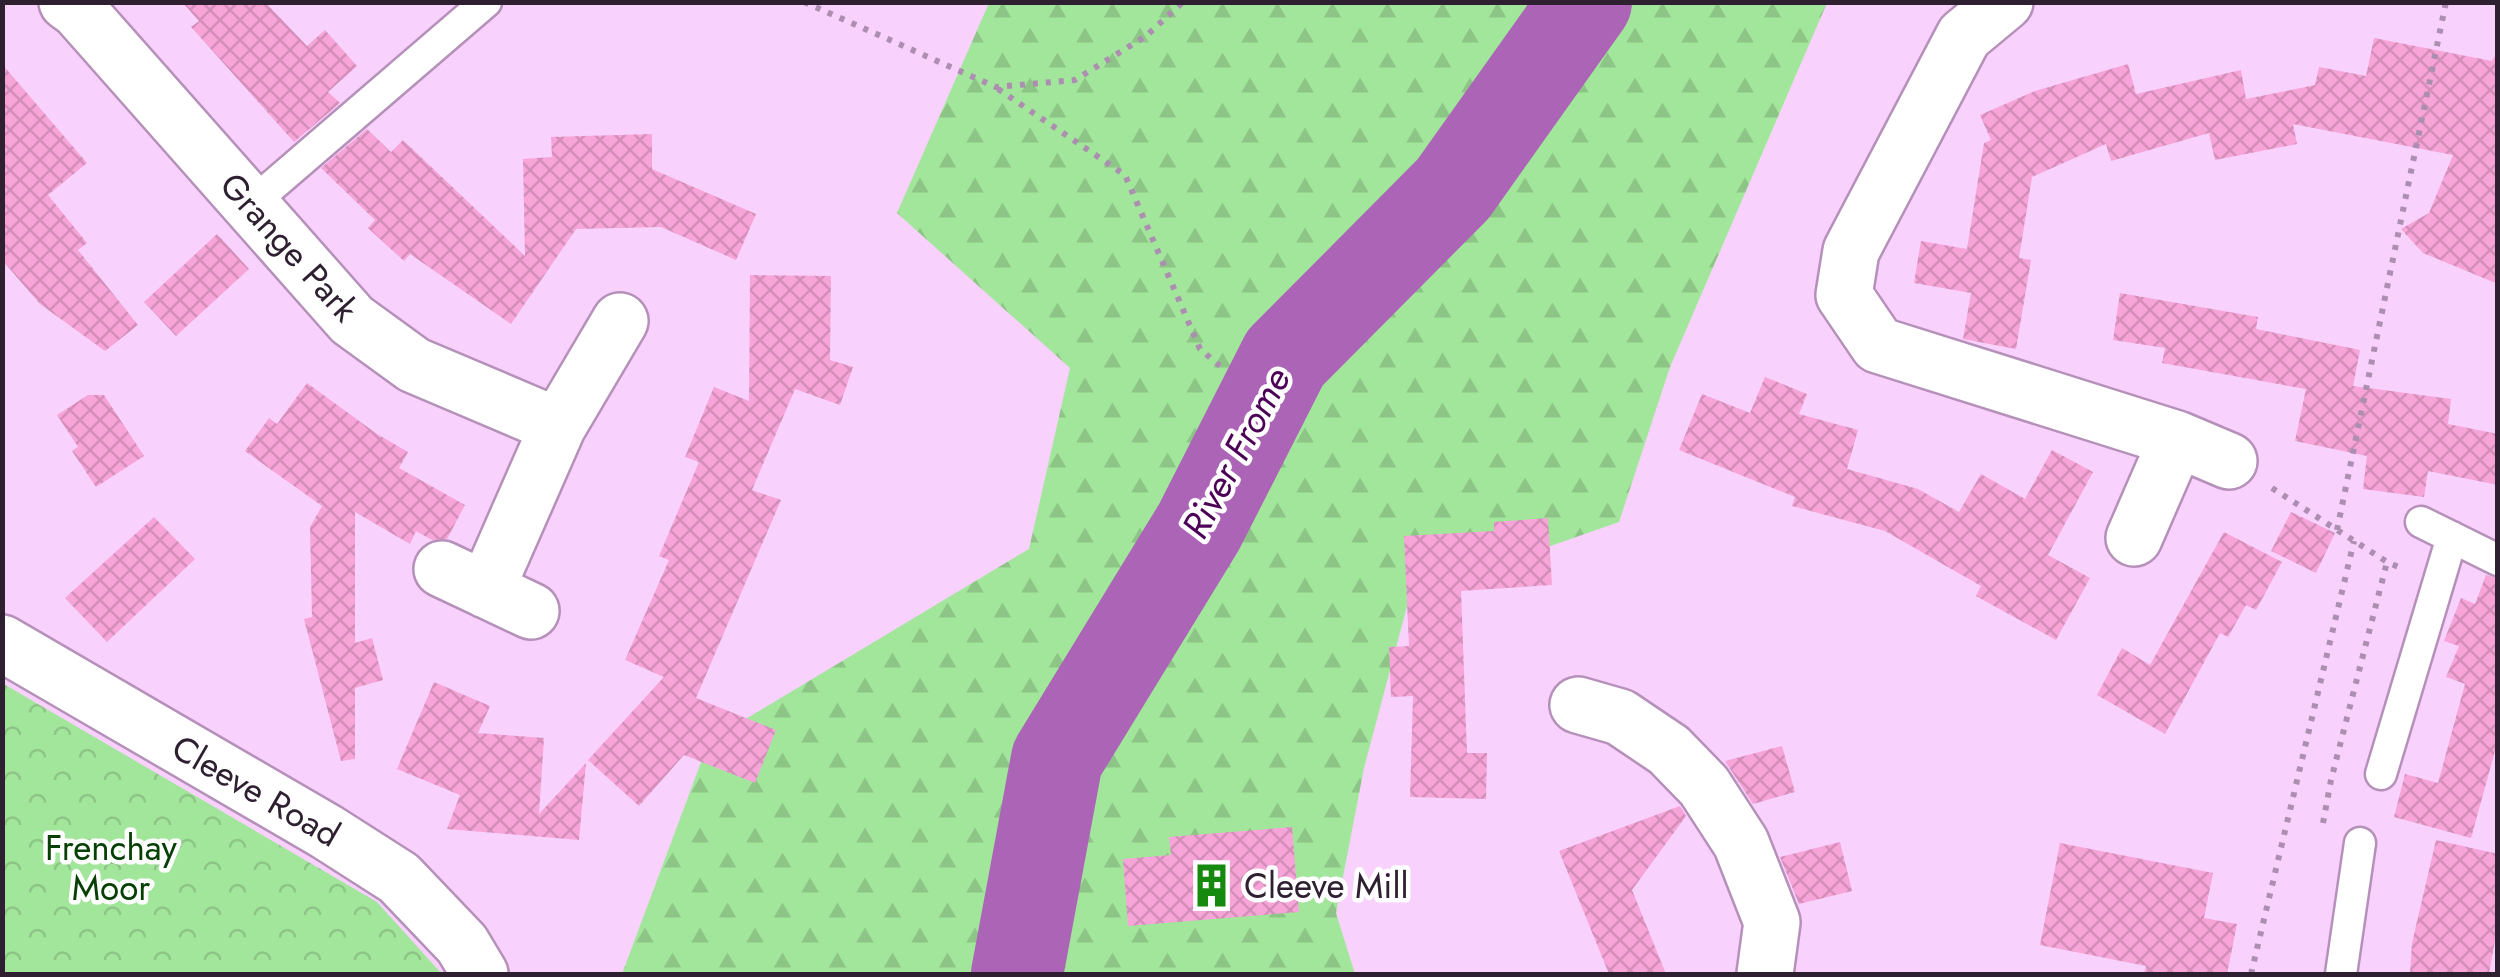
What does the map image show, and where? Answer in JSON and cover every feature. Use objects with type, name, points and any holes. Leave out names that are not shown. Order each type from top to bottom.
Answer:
[{"type":"street","name":"Grange Park","points":[[68,2],[352,320],[414,365],[558,426]]},
{"type":"street","points":[[2004,2],[1964,36],[1851,251],[1844,295],[1878,345],[2177,439],[2230,461]]},
{"type":"street","points":[[486,590],[558,426],[620,321]]},
{"type":"street","points":[[2134,538],[2177,439]]},
{"type":"street","name":"Cleeve Road","points":[[2,643],[400,878],[462,944],[480,974]]},
{"type":"street","points":[[1578,706],[1620,716],[1669,750],[1704,786],[1741,844],[1772,922],[1765,974]]},
{"type":"lane","points":[[250,205],[486,2]]},
{"type":"lane","points":[[2421,522],[2498,560]]},
{"type":"lane","points":[[2381,774],[2452,537]]},
{"type":"lane","points":[[2341,974],[2360,843]]},
{"type":"path","points":[[804,2],[996,87],[1125,175],[1200,348],[1220,366]]},
{"type":"path","points":[[996,87],[1075,80],[1146,36],[1183,2]]},
{"type":"path","points":[[2337,530],[2446,2]]},
{"type":"path","points":[[2230,461],[2387,562]]},
{"type":"path","points":[[2251,974],[2354,541]]},
{"type":"green space","points":[[989,3],[1827,3],[1670,367],[1619,522],[1410,595],[1364,768],[1336,913],[1355,974],[622,974],[709,741],[1029,549],[1070,368],[897,213]]},
{"type":"green space","name":"Frenchay Moor","points":[[2,683],[377,902],[442,974],[3,974]]},
{"type":"building","points":[[182,2],[265,2],[307,46],[325,30],[357,66],[328,92],[340,103],[294,142],[191,27],[199,21]]},
{"type":"building","points":[[2374,38],[2492,61],[2498,51],[2498,284],[2423,253],[2401,229],[2429,213],[2453,155],[2293,124],[2297,144],[2215,160],[2209,133],[2111,161],[2106,144],[2032,177],[2019,258],[2031,260],[2016,349],[1963,339],[1971,293],[1914,283],[1921,241],[1967,249],[1984,143],[1991,140],[1980,115],[2035,91],[2128,64],[2136,94],[2241,70],[2246,99],[2315,85],[2319,67],[2366,76]]},
{"type":"building","points":[[2,64],[87,163],[48,195],[87,243],[78,250],[138,325],[105,351],[40,304],[2,260]]},
{"type":"building","points":[[367,129],[391,152],[403,140],[525,256],[523,159],[552,157],[551,137],[652,134],[652,169],[756,214],[736,260],[661,227],[576,229],[511,324],[410,254],[404,261],[368,228],[375,220],[321,168]]},
{"type":"building","points":[[217,234],[249,269],[176,336],[144,302]]},
{"type":"building","points":[[750,275],[831,276],[830,360],[853,367],[840,405],[795,389],[752,490],[781,500],[696,698],[776,730],[755,783],[684,755],[639,806],[588,760],[664,677],[625,660],[669,560],[659,556],[699,462],[685,457],[714,387],[749,401]]},
{"type":"building","points":[[2120,293],[2258,317],[2256,329],[2360,350],[2353,386],[2451,399],[2448,424],[2498,434],[2498,485],[2428,471],[2424,497],[2363,489],[2367,456],[2295,441],[2306,389],[2162,363],[2165,348],[2113,340]]},
{"type":"building","points":[[1765,377],[1807,394],[1799,414],[1858,430],[1847,469],[1918,489],[1959,512],[1981,474],[2025,499],[2052,450],[2093,472],[2048,555],[2090,578],[2056,640],[1976,596],[1981,586],[1885,531],[1792,506],[1795,497],[1679,450],[1702,394],[1750,413]]},
{"type":"building","points":[[307,383],[408,452],[399,468],[465,505],[447,539],[432,540],[416,531],[410,544],[355,512],[355,643],[372,638],[383,680],[355,688],[355,759],[341,761],[304,619],[312,617],[310,527],[322,506],[245,451],[269,418],[277,424]]},
{"type":"building","points":[[88,395],[104,395],[144,456],[96,487],[72,451],[78,447],[57,415]]},
{"type":"building","points":[[2291,512],[2335,533],[2316,573],[2271,551]]},
{"type":"building","points":[[154,517],[195,559],[107,642],[65,598]]},
{"type":"building","points":[[1548,518],[1552,585],[1461,591],[1467,753],[1487,753],[1486,799],[1410,797],[1413,696],[1391,697],[1389,647],[1409,646],[1404,536],[1494,531],[1494,522]]},
{"type":"building","points":[[2224,532],[2282,562],[2256,610],[2246,605],[2228,637],[2220,633],[2165,734],[2097,695],[2122,648],[2150,665]]},
{"type":"building","points":[[2486,575],[2498,578],[2498,740],[2471,838],[2394,817],[2405,774],[2438,783],[2465,684],[2446,677],[2459,646],[2444,641],[2461,598],[2475,604]]},
{"type":"building","points":[[434,682],[490,706],[478,733],[544,738],[539,814],[586,763],[579,840],[447,829],[460,795],[397,769]]},
{"type":"building","points":[[1782,746],[1795,792],[1753,804],[1725,761]]},
{"type":"building","points":[[1680,806],[1686,816],[1632,890],[1666,974],[1609,974],[1559,851]]},
{"type":"building","name":"Cleeve Mill","points":[[1292,827],[1299,912],[1128,926],[1123,859],[1171,855],[1169,837]]},
{"type":"building","points":[[2436,840],[2498,854],[2498,924],[2489,974],[2410,974],[2412,943]]},
{"type":"building","points":[[1840,842],[1852,891],[1799,904],[1780,857]]},
{"type":"building","points":[[2060,843],[2213,873],[2204,918],[2237,924],[2227,974],[2144,974],[2146,966],[2040,945]]},
{"type":"waterway","name":"River Frome","points":[[1017,974],[1057,759],[1199,527],[1285,358],[1453,189],[1586,2]]},
{"type":"place","name":"Cleeve Mill","points":[[1211,886]]}]
